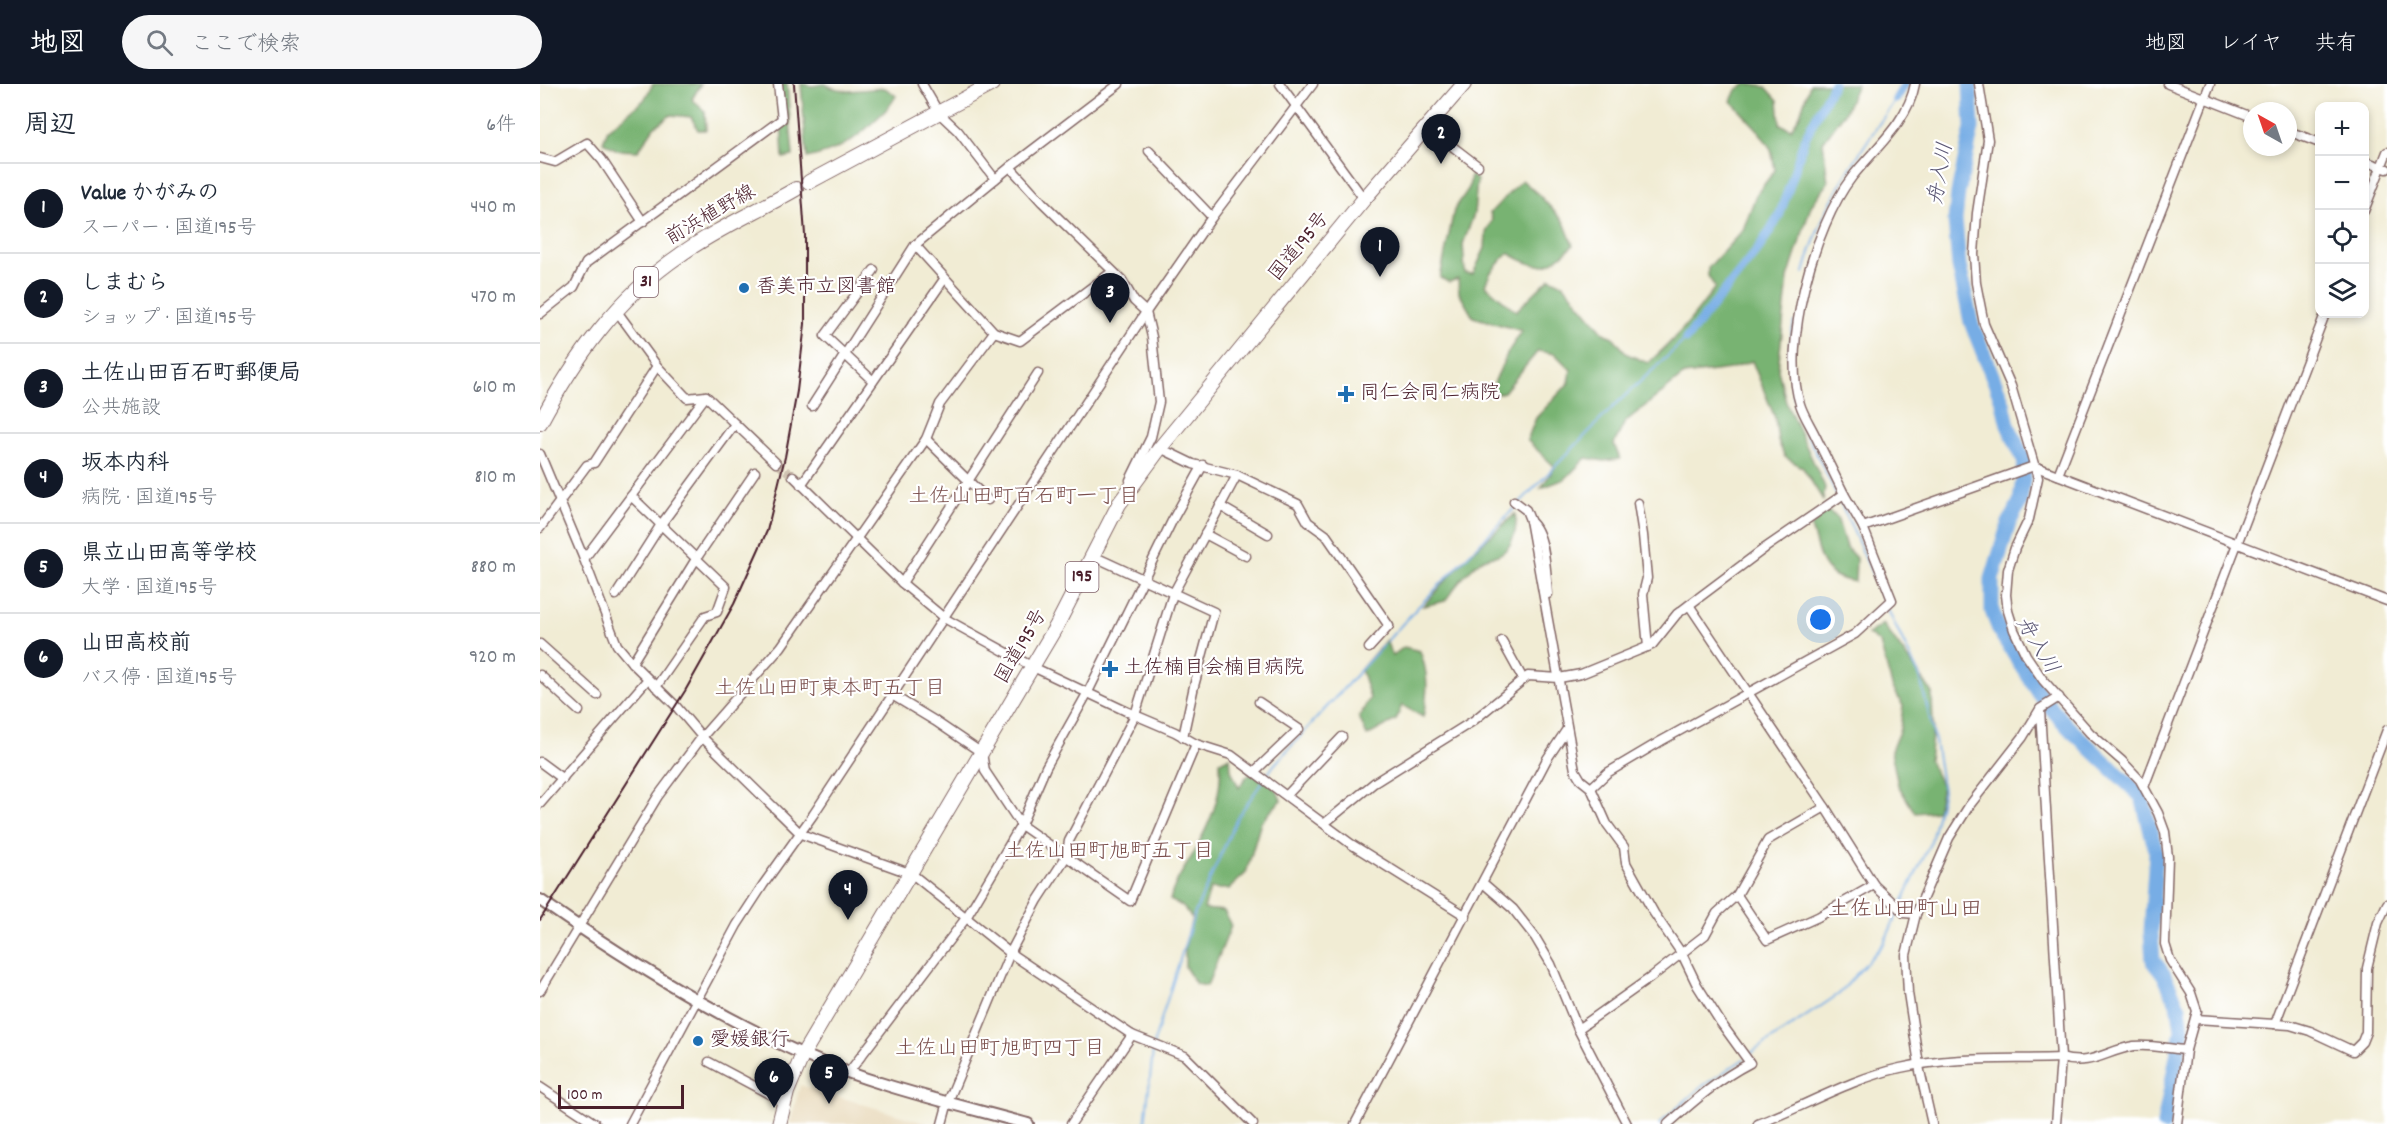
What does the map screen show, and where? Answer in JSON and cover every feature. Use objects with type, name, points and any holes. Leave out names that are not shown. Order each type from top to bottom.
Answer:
[{"type":"main road","points":[[809,182],[992,84]]},
{"type":"main road","name":"国道195号","points":[[779,1124],[784,1102],[803,1054],[1058,625],[1119,504],[1160,448],[1364,199],[1464,84]]},
{"type":"main road","name":"前浜植野線","points":[[540,423],[578,358],[616,310],[658,271],[680,255],[796,189]]},
{"type":"street","points":[[540,314],[574,286],[586,263],[782,119],[778,84]]},
{"type":"street","points":[[922,84],[939,113],[958,132],[995,179]]},
{"type":"street","points":[[812,406],[915,245],[1010,167],[1119,84]]},
{"type":"street","points":[[1280,84],[1364,199]]},
{"type":"street","points":[[630,1124],[737,925],[762,885],[801,834],[1146,312],[1212,217],[1313,84]]},
{"type":"street","points":[[1591,788],[1608,773],[1746,693],[1855,634],[1892,600],[1863,527],[1843,495],[1800,405],[1795,386],[1796,340],[1815,247],[1829,216],[1850,179],[1899,121],[1912,100],[1915,84]]},
{"type":"street","points":[[1979,84],[1988,140],[1977,213],[1974,254],[1976,284],[1984,324],[2011,386],[2038,478],[2034,502],[2008,570],[2006,596],[2014,630],[2026,655],[2043,680],[2090,733],[2122,760],[2144,787],[2165,832],[2168,869],[2165,944],[2170,960],[2191,993],[2197,1011],[2196,1019],[2180,1049],[2177,1124]]},
{"type":"street","points":[[2168,84],[2243,113]]},
{"type":"street","points":[[2058,475],[2210,84]]},
{"type":"street","points":[[1427,127],[1478,166]]},
{"type":"street","points":[[2297,134],[2315,141]]},
{"type":"street","points":[[540,158],[555,162],[586,143],[602,160],[643,222]]},
{"type":"street","points":[[1149,151],[1212,217]]},
{"type":"street","points":[[2364,210],[2384,168],[2387,152]]},
{"type":"street","points":[[2369,163],[2384,168]]},
{"type":"street","points":[[1010,167],[1042,202],[1122,280],[1134,301],[1146,312],[1152,337],[1159,402],[1151,437],[1119,504]]},
{"type":"street","points":[[915,245],[994,332],[1020,341],[1112,272]]},
{"type":"street","points":[[873,381],[825,336],[874,270]]},
{"type":"street","points":[[801,485],[945,278]]},
{"type":"street","points":[[616,310],[657,366],[687,398],[706,396]]},
{"type":"street","points":[[2144,787],[2323,318]]},
{"type":"street","points":[[540,991],[658,796],[702,737],[782,647],[926,439],[940,404],[994,332]]},
{"type":"street","points":[[540,528],[586,465],[594,463],[657,366]]},
{"type":"street","points":[[902,583],[1038,373]]},
{"type":"street","points":[[706,396],[776,463]]},
{"type":"street","points":[[584,559],[706,396]]},
{"type":"street","points":[[616,595],[660,526],[735,424]]},
{"type":"street","points":[[926,439],[988,500]]},
{"type":"street","points":[[1160,448],[1193,464],[1237,475],[1298,504],[1308,522],[1326,535],[1389,626],[1369,648]]},
{"type":"street","points":[[540,454],[617,645],[647,680],[675,705],[702,737],[801,834],[912,874],[1010,953],[1132,1035],[1185,1056],[1253,1124]]},
{"type":"street","points":[[849,1072],[966,918],[1021,825],[1046,767],[1088,692],[1142,579],[1203,465]]},
{"type":"street","points":[[1863,527],[2034,466],[2387,601]]},
{"type":"street","points":[[632,663],[754,472]]},
{"type":"street","points":[[942,1124],[948,1102],[1010,953],[1038,900],[1066,857],[1069,841],[1135,715],[1173,594],[1237,475]]},
{"type":"street","points":[[792,476],[857,541],[944,618],[1033,667],[1196,744],[1231,755],[1257,772],[1351,844],[1466,916]]},
{"type":"street","points":[[1325,824],[1374,783],[1473,721],[1527,676],[1559,678],[1581,674],[1652,645],[1677,614],[1765,548],[1843,495]]},
{"type":"street","points":[[631,496],[726,587],[717,612],[705,616],[656,687]]},
{"type":"street","points":[[1514,501],[1526,510],[1530,520],[1575,770],[1581,780],[1591,788],[1607,824],[1624,847],[1626,863],[1654,913],[1682,954],[1697,985],[1750,1063],[1728,1074],[1668,1124]]},
{"type":"street","points":[[1638,503],[1647,578],[1643,594],[1648,647]]},
{"type":"street","points":[[1220,506],[1268,534]]},
{"type":"street","points":[[1205,534],[1246,556]]},
{"type":"street","points":[[1093,556],[1214,612],[1183,737]]},
{"type":"street","points":[[1689,605],[1746,693],[1825,807],[1874,885],[1904,913],[1916,914]]},
{"type":"street","points":[[1502,641],[1523,679]]},
{"type":"street","points":[[540,644],[597,695]]},
{"type":"street","points":[[540,675],[579,711]]},
{"type":"street","points":[[540,804],[647,680]]},
{"type":"street","points":[[892,695],[982,753],[985,771],[1021,825],[1130,901],[1196,744]]},
{"type":"street","points":[[1932,1124],[1919,1065],[1908,993],[1906,956],[1916,914],[1949,838],[1969,806],[2023,737],[2040,709],[2059,697]]},
{"type":"street","points":[[1257,772],[1299,729],[1259,702]]},
{"type":"street","points":[[2040,709],[2061,1058],[2056,1124]]},
{"type":"street","points":[[1355,1124],[1547,759],[1567,729]]},
{"type":"street","points":[[2275,1024],[2387,729]]},
{"type":"street","points":[[1287,795],[1342,737]]},
{"type":"street","points":[[540,762],[563,779]]},
{"type":"street","points":[[1578,1029],[1705,936],[1717,913],[1737,895],[1768,840],[1825,807]]},
{"type":"street","points":[[1483,884],[1513,909],[1535,937],[1551,964],[1578,1029],[1627,1124]]},
{"type":"street","points":[[1737,895],[1767,940],[1818,917],[1874,885]]},
{"type":"street","points":[[540,900],[580,928],[698,1001],[803,1054],[849,1072],[1028,1124]]},
{"type":"street","points":[[2196,1019],[2275,1024],[2310,1030],[2353,1051],[2362,1042],[2366,1032],[2367,968],[2378,923],[2387,904]]},
{"type":"street","points":[[1071,1124],[1132,1035]]},
{"type":"street","points":[[1758,1124],[1852,1083],[1879,1074],[1932,1062],[2061,1058],[2073,1061],[2097,1059],[2131,1047],[2180,1049]]},
{"type":"street","points":[[709,1062],[784,1102]]},
{"type":"street","points":[[540,1087],[596,1124]]},
{"type":"shaded area","points":[[800,1085],[928,1124],[790,1124]]},
{"type":"green space","points":[[653,84],[701,84],[692,99],[705,112],[706,130],[698,130],[691,117],[671,115],[654,127],[638,151],[617,150],[603,142],[608,129],[644,100]]},
{"type":"green space","points":[[779,84],[787,84],[793,156],[783,158]]},
{"type":"green space","points":[[801,84],[812,86],[825,84],[848,91],[885,88],[896,96],[867,128],[851,140],[826,153],[807,158]]},
{"type":"green space","points":[[1747,84],[1766,87],[1778,100],[1780,124],[1791,129],[1800,115],[1810,84],[1857,84],[1845,112],[1823,142],[1828,182],[1811,206],[1788,278],[1778,370],[1786,402],[1825,487],[1823,500],[1803,468],[1785,457],[1778,441],[1775,418],[1752,361],[1730,369],[1684,375],[1625,422],[1614,444],[1620,459],[1604,461],[1586,458],[1565,479],[1541,488],[1555,467],[1527,440],[1536,418],[1569,383],[1571,370],[1555,354],[1538,351],[1504,392],[1488,396],[1508,352],[1522,331],[1473,317],[1459,293],[1458,279],[1449,282],[1440,278],[1454,210],[1469,188],[1471,175],[1477,180],[1474,214],[1463,244],[1465,273],[1473,274],[1485,248],[1486,233],[1492,220],[1490,213],[1522,180],[1564,222],[1573,245],[1557,260],[1542,265],[1527,263],[1508,253],[1491,272],[1485,285],[1516,311],[1550,278],[1563,284],[1605,334],[1613,337],[1627,354],[1648,363],[1684,327],[1715,287],[1708,276],[1708,268],[1743,230],[1756,195],[1775,170],[1771,149],[1758,130],[1731,101],[1736,90]]},
{"type":"green space","points":[[1826,510],[1837,517],[1846,547],[1856,558],[1855,582],[1834,575],[1823,564],[1819,556],[1811,527]]},
{"type":"green space","points":[[1515,514],[1515,532],[1511,543],[1503,552],[1475,565],[1445,601],[1423,606],[1467,557]]},
{"type":"green space","points":[[1883,624],[1932,692],[1933,728],[1929,760],[1942,786],[1937,811],[1915,813],[1898,785],[1891,751],[1900,729],[1903,706],[1892,686],[1880,643],[1868,634]]},
{"type":"green space","points":[[1386,640],[1392,656],[1404,647],[1420,651],[1427,684],[1423,717],[1402,705],[1396,720],[1367,736],[1359,717],[1370,698],[1361,669]]},
{"type":"green space","points":[[1230,757],[1231,770],[1239,788],[1245,778],[1257,770],[1274,784],[1281,800],[1261,822],[1246,873],[1229,889],[1210,889],[1204,909],[1224,911],[1231,926],[1207,986],[1196,984],[1185,967],[1185,946],[1192,918],[1182,906],[1170,900],[1214,810],[1219,787],[1220,762]]},
{"type":"waterway","points":[[1686,339],[1759,248],[1779,216],[1804,140],[1833,84]]},
{"type":"waterway","points":[[1896,99],[1905,84]]},
{"type":"waterway","name":"舟入川","points":[[1970,84],[1972,128],[1958,193],[1955,220],[1959,266],[1971,322],[2003,403],[2008,425],[2025,463],[2020,502],[2009,523],[1992,579],[1992,611],[2000,632],[2043,699],[2068,727],[2142,797],[2156,852],[2151,932],[2153,960],[2164,975],[2179,1008],[2182,1030],[2164,1124]]},
{"type":"waterway","points":[[1804,273],[1811,248],[1830,203],[1854,161],[1896,99]]},
{"type":"waterway","points":[[1794,322],[1790,362],[1791,383],[1796,403]]},
{"type":"waterway","points":[[1145,1124],[1154,1042],[1194,915],[1237,818],[1274,765],[1417,608],[1615,405],[1686,339]]},
{"type":"waterway","points":[[1798,411],[1803,427],[1837,495]]},
{"type":"waterway","points":[[1840,501],[1885,602]]},
{"type":"waterway","points":[[1887,608],[1920,677],[1935,741],[1943,791],[1931,841],[1901,905]]},
{"type":"waterway","points":[[1748,1055],[1839,994],[1884,943],[1899,910]]},
{"type":"waterway","points":[[1659,1124],[1701,1087],[1744,1059]]},
{"type":"tunnel","points":[[776,463],[793,476]]},
{"type":"railway","points":[[540,920],[685,691],[734,604],[767,531],[785,457],[797,391],[805,324],[805,235],[794,84]]},
{"type":"place","name":"しまむら","points":[[1441,164]]},
{"type":"place","name":"Value かがみの","points":[[1380,277]]},
{"type":"place","name":"香美市立図書館","points":[[744,288]]},
{"type":"place","name":"土佐山田百石町郵便局","points":[[1110,323]]},
{"type":"place","name":"同仁会同仁病院","points":[[1346,394]]},
{"type":"place","name":"土佐楠目会楠目病院","points":[[1110,669]]},
{"type":"place","name":"坂本内科","points":[[848,920]]},
{"type":"place","name":"愛媛銀行","points":[[698,1041]]},
{"type":"place","name":"県立山田高等学校","points":[[829,1104]]},
{"type":"place","name":"山田高校前","points":[[774,1108]]},
{"type":"district","name":"土佐山田町百石町一丁目","points":[[1024,498]]},
{"type":"district","name":"土佐山田町東本町五丁目","points":[[830,690]]},
{"type":"district","name":"土佐山田町旭町五丁目","points":[[1109,853]]},
{"type":"district","name":"土佐山田町山田","points":[[1905,910]]},
{"type":"district","name":"土佐山田町旭町四丁目","points":[[1000,1050]]}]
